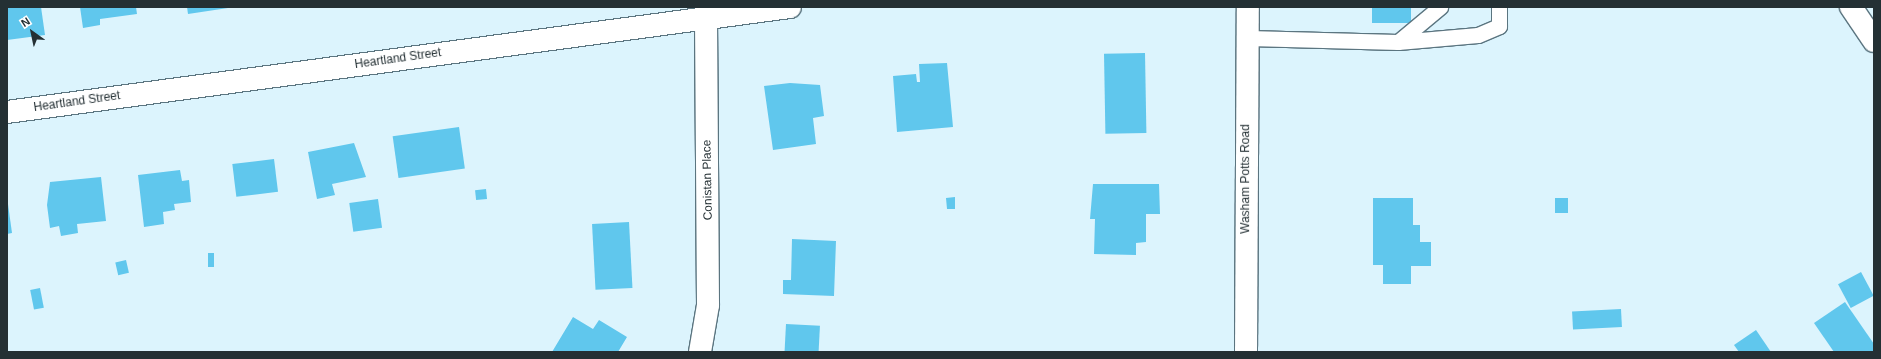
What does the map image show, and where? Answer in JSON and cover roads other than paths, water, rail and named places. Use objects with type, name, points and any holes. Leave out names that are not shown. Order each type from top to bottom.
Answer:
[{"type":"street","name":"Heartland Street","points":[[7,112],[706,13],[790,7]]},
{"type":"street","name":"Washam Potts Road","points":[[1246,352],[1248,7]]},
{"type":"street","points":[[1851,7],[1874,41]]},
{"type":"street","name":"Conistan Place","points":[[700,352],[708,297],[706,13]]},
{"type":"lane","points":[[1398,42],[1440,7]]},
{"type":"lane","points":[[1248,38],[1398,42],[1478,35],[1499,26],[1499,7]]}]
